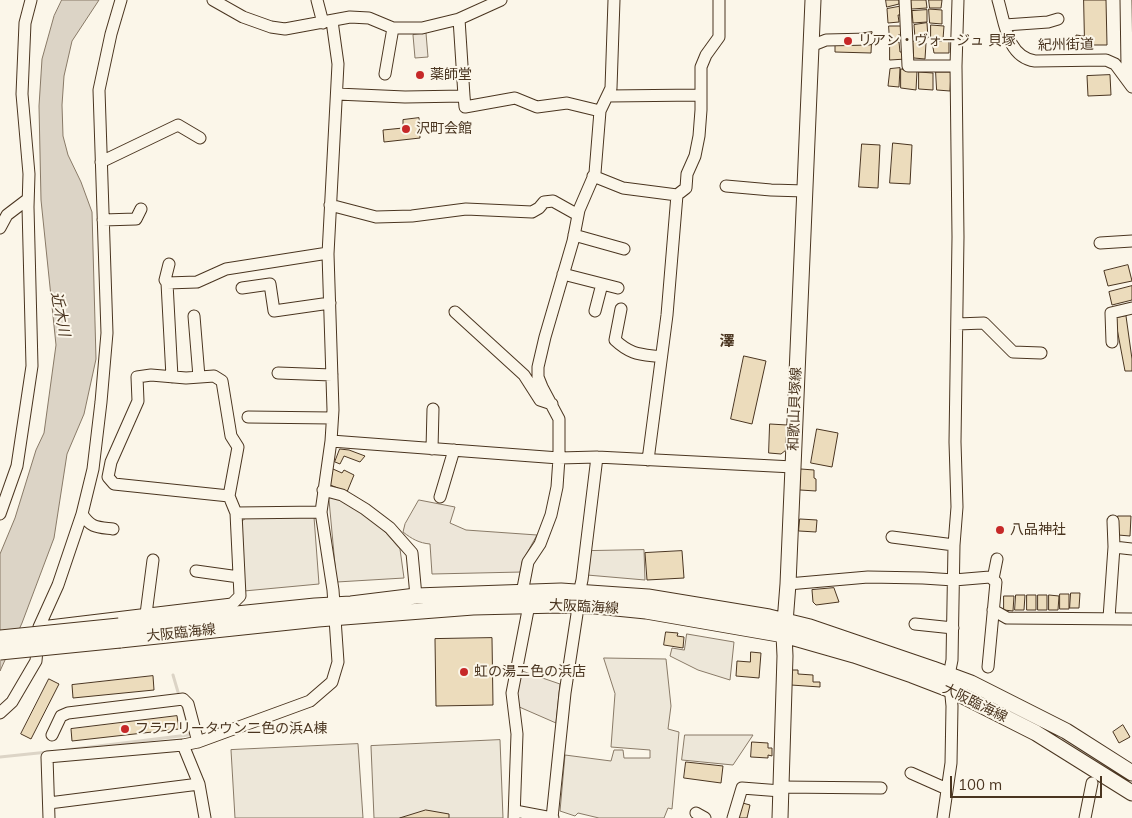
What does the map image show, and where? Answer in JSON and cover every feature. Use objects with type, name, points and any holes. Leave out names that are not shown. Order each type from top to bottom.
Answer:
[{"type":"main road","name":"和歌山貝塚線","points":[[780,818],[785,656],[784,628],[788,584],[813,0]]},
{"type":"main road","name":"大阪臨海線","points":[[0,638],[119,633],[334,612],[421,610],[525,599],[561,591],[578,599],[648,597],[760,616],[784,628],[810,627],[950,682],[1132,793]]},
{"type":"main road","name":"大阪臨海線","points":[[334,612],[416,596],[525,599]]},
{"type":"main road","name":"大阪臨海線","points":[[0,652],[119,633]]},
{"type":"main road","name":"大阪臨海線","points":[[950,682],[971,683],[1066,731],[1132,773]]},
{"type":"street","points":[[0,514],[16,466],[32,366],[29,174],[22,94],[25,23],[30,0]]},
{"type":"street","points":[[0,713],[12,702],[36,661],[39,627],[58,585],[82,514],[93,469],[107,333],[99,90],[111,34],[121,0]]},
{"type":"street","points":[[213,0],[243,17],[270,28],[285,29],[350,17],[369,18],[393,28],[422,28],[459,19],[478,5],[501,0]]},
{"type":"street","points":[[49,818],[47,757],[183,745],[198,742],[310,701],[332,682],[338,662],[334,612],[321,512],[331,442],[332,418],[328,253],[338,64],[327,22],[317,0]]},
{"type":"street","points":[[597,457],[549,818],[514,815],[517,734],[512,693],[525,599],[528,562],[540,544],[551,515],[557,487],[559,458],[559,419],[538,377],[538,367],[578,215],[593,176],[600,111],[611,88],[614,0]]},
{"type":"street","points":[[648,460],[666,315],[677,196],[686,188],[687,174],[695,156],[701,110],[701,66],[706,55],[719,37],[719,0]]},
{"type":"street","points":[[905,0],[908,66],[956,66]]},
{"type":"street","points":[[943,818],[951,763],[952,706],[950,682],[954,545],[957,508],[955,424],[958,237],[956,66],[958,0]]},
{"type":"street","name":"紀州街道","points":[[998,0],[1008,37],[1015,51],[1026,60],[1106,60],[1115,64],[1131,88]]},
{"type":"street","points":[[1126,0],[1127,67],[1131,88]]},
{"type":"street","points":[[459,19],[465,107],[515,98],[537,107],[567,103],[600,111]]},
{"type":"street","points":[[1005,25],[1048,22],[1058,19]]},
{"type":"street","points":[[385,74],[393,28]]},
{"type":"street","points":[[811,46],[826,40],[868,39]]},
{"type":"street","points":[[337,94],[405,97],[464,96]]},
{"type":"street","points":[[608,96],[700,94]]},
{"type":"street","points":[[100,162],[178,125],[200,138]]},
{"type":"street","points":[[593,176],[623,188],[677,196]]},
{"type":"street","points":[[726,186],[805,191]]},
{"type":"street","points":[[0,228],[3,214],[28,198]]},
{"type":"street","points":[[330,205],[376,216],[412,216],[466,209],[532,212],[544,202],[552,201],[578,215]]},
{"type":"street","points":[[103,220],[136,219],[141,209]]},
{"type":"street","points":[[574,235],[624,249]]},
{"type":"street","points":[[1100,244],[1132,241]]},
{"type":"street","points":[[167,283],[196,282],[226,269],[328,253]]},
{"type":"street","points":[[169,264],[165,280],[167,283],[172,377]]},
{"type":"street","points":[[563,274],[618,288]]},
{"type":"street","points":[[242,288],[270,284],[274,311],[330,303]]},
{"type":"street","points":[[595,312],[602,284]]},
{"type":"street","points":[[1112,342],[1112,313],[1132,308]]},
{"type":"street","points":[[621,309],[614,340],[625,350],[661,357]]},
{"type":"street","points":[[459,311],[524,375],[540,400],[552,404]]},
{"type":"street","points":[[194,316],[199,377]]},
{"type":"street","points":[[957,324],[984,323],[1014,352],[1041,353]]},
{"type":"street","points":[[278,373],[332,375]]},
{"type":"street","points":[[39,627],[232,604],[240,596],[236,513],[229,496],[238,447],[232,436],[222,380],[214,376],[172,377],[151,375],[138,377],[138,401],[111,462],[108,477],[114,484],[229,496]]},
{"type":"street","points":[[432,449],[433,408]]},
{"type":"street","points":[[248,417],[332,418]]},
{"type":"street","points":[[331,442],[559,458],[597,457],[793,467]]},
{"type":"street","points":[[440,497],[454,450]]},
{"type":"street","points":[[323,490],[342,495],[365,509],[390,528],[412,553],[416,596]]},
{"type":"street","points":[[236,513],[321,512]]},
{"type":"street","points":[[82,514],[87,522],[96,527],[113,529]]},
{"type":"street","points":[[1110,618],[1114,548],[1113,521]]},
{"type":"street","points":[[892,537],[954,545]]},
{"type":"street","points":[[1114,548],[1132,548]]},
{"type":"street","points":[[993,579],[997,559]]},
{"type":"street","points":[[146,614],[153,560]]},
{"type":"street","points":[[196,571],[239,577]]},
{"type":"street","points":[[788,584],[868,578],[954,580],[990,577],[996,582],[988,667]]},
{"type":"street","points":[[993,610],[1007,618],[1132,619]]},
{"type":"street","points":[[915,624],[953,628]]},
{"type":"street","points":[[52,735],[61,716],[68,713],[182,699],[188,704],[198,742]]},
{"type":"street","points":[[183,745],[199,784],[205,818]]},
{"type":"street","points":[[911,773],[947,789]]},
{"type":"street","points":[[1085,818],[1092,783]]},
{"type":"street","points":[[49,803],[199,784]]},
{"type":"street","points":[[733,818],[742,788],[881,788]]},
{"type":"shaded area","points":[[426,33],[428,57],[415,58],[413,35]]},
{"type":"shaded area","points":[[329,496],[346,502],[379,525],[400,549],[404,578],[337,582]]},
{"type":"shaded area","points":[[419,500],[455,507],[450,523],[466,530],[537,535],[522,562],[522,572],[432,574],[430,544],[422,543],[403,532],[405,524]]},
{"type":"shaded area","points":[[251,515],[314,517],[319,584],[244,591],[241,522]]},
{"type":"shaded area","points":[[644,550],[645,580],[587,575],[589,551]]},
{"type":"shaded area","points":[[687,634],[734,642],[730,680],[698,670],[670,656],[672,648],[684,650]]},
{"type":"shaded area","points":[[604,658],[666,659],[671,706],[668,729],[679,732],[672,809],[668,808],[664,818],[599,818],[578,813],[575,816],[560,811],[565,755],[611,761],[614,750],[623,750],[624,758],[650,758],[650,750],[611,747],[615,694]]},
{"type":"shaded area","points":[[522,671],[560,684],[556,723],[517,706],[517,694]]},
{"type":"shaded area","points":[[685,735],[753,735],[733,765],[682,760]]},
{"type":"shaded area","points":[[500,740],[503,818],[374,818],[371,746]]},
{"type":"shaded area","points":[[358,744],[363,818],[235,818],[231,750]]},
{"type":"water","name":"近木川","points":[[62,0],[99,0],[72,41],[64,76],[62,105],[63,136],[68,155],[81,182],[92,212],[96,359],[84,414],[67,454],[54,538],[22,623],[0,671],[0,554],[15,518],[36,450],[44,433],[56,345],[41,200],[39,106],[42,59],[54,16]]},
{"type":"building","points":[[886,0],[899,0],[899,4],[887,7]]},
{"type":"building","points":[[911,0],[926,0],[927,8],[912,9]]},
{"type":"building","points":[[929,0],[942,0],[941,8],[930,8]]},
{"type":"building","points":[[1084,0],[1106,0],[1107,45],[1076,45],[1076,35],[1084,36]]},
{"type":"building","points":[[903,6],[904,15],[898,15],[899,22],[888,23],[887,9]]},
{"type":"building","points":[[929,9],[942,10],[942,24],[930,23]]},
{"type":"building","points":[[927,10],[927,22],[913,23],[912,11]]},
{"type":"building","points":[[927,23],[928,38],[915,38],[914,25]]},
{"type":"building","points":[[931,25],[944,26],[943,39],[931,39]]},
{"type":"building","points":[[889,26],[901,26],[902,35],[898,35],[898,41],[890,41]]},
{"type":"building","points":[[872,32],[871,53],[835,52],[835,41],[842,36]]},
{"type":"building","points":[[913,41],[926,43],[925,59],[914,58]]},
{"type":"building","points":[[949,41],[949,53],[934,53],[932,42]]},
{"type":"building","points":[[890,42],[899,42],[900,52],[905,52],[906,59],[890,60]]},
{"type":"building","points":[[900,68],[899,87],[888,86],[890,69]]},
{"type":"building","points":[[901,69],[917,71],[916,90],[901,88]]},
{"type":"building","points":[[919,72],[933,73],[933,90],[919,89]]},
{"type":"building","points":[[936,72],[951,72],[950,91],[937,90]]},
{"type":"building","points":[[1110,75],[1111,95],[1088,96],[1087,76]]},
{"type":"building","name":"沢町会館","points":[[419,118],[420,138],[384,142],[383,130],[403,128],[403,120]]},
{"type":"building","points":[[893,143],[912,145],[910,184],[890,183]]},
{"type":"building","points":[[862,144],[880,145],[878,188],[859,187]]},
{"type":"building","points":[[1128,265],[1132,281],[1108,286],[1104,271]]},
{"type":"building","points":[[1132,286],[1132,300],[1112,305],[1109,292]]},
{"type":"building","points":[[1126,316],[1132,371],[1125,371],[1115,318]]},
{"type":"building","points":[[744,356],[766,361],[752,424],[731,419]]},
{"type":"building","points":[[770,424],[787,425],[786,450],[781,454],[769,453]]},
{"type":"building","points":[[817,429],[838,433],[832,467],[811,463]]},
{"type":"building","points":[[340,449],[365,456],[360,462],[344,456],[340,464],[335,462]]},
{"type":"building","points":[[333,469],[342,473],[344,470],[354,475],[347,492],[328,484]]},
{"type":"building","points":[[801,469],[814,470],[816,491],[800,490]]},
{"type":"building","points":[[1118,516],[1131,516],[1130,536],[1118,535]]},
{"type":"building","points":[[800,519],[817,520],[816,532],[799,531]]},
{"type":"building","points":[[682,551],[684,578],[647,580],[645,553]]},
{"type":"building","points":[[834,588],[839,602],[816,605],[813,602],[812,590]]},
{"type":"building","points":[[1071,593],[1080,593],[1079,608],[1070,608]]},
{"type":"building","points":[[1060,594],[1069,594],[1069,609],[1060,609]]},
{"type":"building","points":[[1016,595],[1025,595],[1024,610],[1015,610]]},
{"type":"building","points":[[1027,595],[1036,595],[1036,610],[1027,610]]},
{"type":"building","points":[[1038,595],[1047,595],[1047,610],[1038,610]]},
{"type":"building","points":[[1049,595],[1059,596],[1058,610],[1049,610]]},
{"type":"building","points":[[1004,596],[1014,596],[1013,611],[1004,610]]},
{"type":"building","points":[[666,632],[678,633],[677,636],[684,637],[683,648],[664,645]]},
{"type":"building","name":"虹の湯二色の浜店","points":[[492,638],[493,705],[436,706],[435,639]]},
{"type":"building","points":[[751,652],[761,653],[759,678],[736,676],[737,661],[750,662]]},
{"type":"building","points":[[792,670],[798,670],[798,674],[813,675],[813,682],[820,682],[820,687],[791,685]]},
{"type":"building","points":[[153,676],[154,690],[73,698],[72,685]]},
{"type":"building","points":[[49,679],[59,684],[31,739],[21,734]]},
{"type":"building","name":"フラワリータウン二色の浜A棟","points":[[177,716],[179,729],[72,741],[71,729]]},
{"type":"building","points":[[1123,725],[1130,737],[1119,743],[1113,732]]},
{"type":"building","points":[[752,742],[768,743],[768,748],[772,748],[772,756],[768,755],[768,758],[751,757]]},
{"type":"building","points":[[686,762],[723,766],[721,783],[684,778]]},
{"type":"building","points":[[739,802],[750,805],[747,818],[735,818]]},
{"type":"building","points":[[426,810],[449,814],[449,818],[400,818]]},
{"type":"waterway","points":[[173,675],[178,692]]},
{"type":"waterway","points":[[66,750],[188,735],[190,732],[183,707]]},
{"type":"waterway","points":[[0,757],[48,752]]},
{"type":"place","name":"リアン・ヴォージュ 貝塚","points":[[848,41]]},
{"type":"place","name":"薬師堂","points":[[420,75]]},
{"type":"place","name":"沢町会館","points":[[406,129]]},
{"type":"place","name":"八品神社","points":[[1000,530]]},
{"type":"place","name":"虹の湯二色の浜店","points":[[464,672]]},
{"type":"place","name":"フラワリータウン二色の浜A棟","points":[[125,729]]},
{"type":"district","name":"澤","points":[[727,341]]}]
